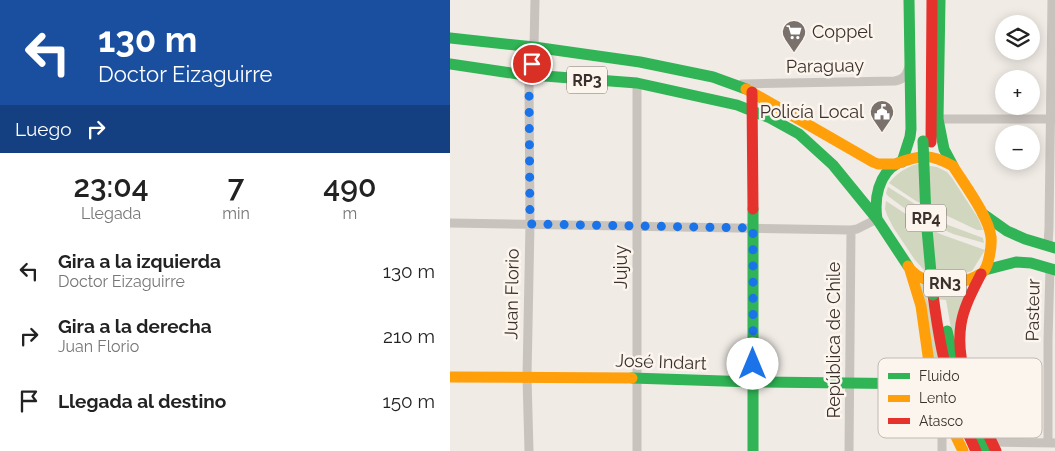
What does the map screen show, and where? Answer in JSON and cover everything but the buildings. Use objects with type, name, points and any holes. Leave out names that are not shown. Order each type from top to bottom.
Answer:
[{"type":"main road","points":[[899,163],[910,137],[911,129],[909,0]]},
{"type":"main road","name":"RP4","points":[[924,0],[927,141],[938,295],[937,326],[943,358]]},
{"type":"main road","name":"RP4","points":[[927,141],[932,0]]},
{"type":"main road","points":[[940,0],[938,119],[944,150],[953,166]]},
{"type":"main road","name":"RP3","points":[[450,38],[534,47],[640,62],[713,77],[752,92],[860,156],[878,164],[899,163]]},
{"type":"main road","name":"RP3","points":[[450,64],[530,75],[636,83],[737,105],[770,118],[800,134],[833,165],[876,220]]},
{"type":"main road","points":[[752,92],[753,451]]},
{"type":"main road","points":[[876,220],[877,198],[881,180],[889,169],[899,163],[919,156],[938,158],[953,166]]},
{"type":"main road","name":"RN3","points":[[953,166],[988,223],[991,247],[983,272]]},
{"type":"main road","name":"RN3","points":[[983,214],[1007,231],[1025,239],[1051,246]]},
{"type":"main road","name":"RN3","points":[[876,220],[910,270],[931,281],[944,283],[967,281],[983,272],[1017,262],[1052,269]]},
{"type":"main road","points":[[910,270],[921,306],[928,358]]},
{"type":"main road","points":[[961,358],[960,324],[967,301],[983,272]]},
{"type":"main road","name":"RP4","points":[[938,295],[954,358]]},
{"type":"main road","name":"José Indart","points":[[450,377],[878,383]]},
{"type":"main road","points":[[956,438],[963,451]]},
{"type":"main road","name":"RP4","points":[[970,438],[976,451]]},
{"type":"street","name":"Juan Florio","points":[[529,451],[527,377],[530,75],[534,47],[535,0]]},
{"type":"street","points":[[1051,246],[1049,228],[1052,119],[1052,0]]},
{"type":"street","name":"Paraguay","points":[[734,84],[894,81],[904,78],[909,67]]},
{"type":"street","name":"Jujuy","points":[[636,83],[637,451]]},
{"type":"street","points":[[938,119],[1052,119]]},
{"type":"street","points":[[450,224],[851,230],[876,220]]},
{"type":"street","name":"República de Chile","points":[[849,451],[851,230]]},
{"type":"street","name":"Pasteur","points":[[1052,269],[1048,340],[1052,442]]},
{"type":"street","points":[[942,438],[942,451]]},
{"type":"street","points":[[992,448],[1052,442]]},
{"type":"green space","points":[[917,164],[937,167],[947,172],[978,218],[983,230],[977,230],[916,201],[889,183],[902,171]]},
{"type":"green space","points":[[888,187],[948,225],[983,238],[984,243],[953,234],[915,216],[888,196],[886,193]]},
{"type":"green space","points":[[886,201],[940,234],[985,250],[972,271],[946,279],[924,270],[893,227],[885,209]]},
{"type":"green space","points":[[920,284],[967,289],[956,357],[946,300],[927,298],[943,358],[933,358]]},
{"type":"traffic: fast","points":[[902,162],[911,129],[909,0]]},
{"type":"traffic: fast","points":[[940,0],[938,119],[944,149],[953,166]]},
{"type":"traffic: fast","points":[[450,38],[534,47],[640,62],[713,77],[746,89]]},
{"type":"traffic: fast","points":[[450,64],[518,74],[637,83],[737,105],[770,118],[799,134],[833,165],[877,219],[908,266]]},
{"type":"traffic: fast","points":[[923,141],[926,218],[933,295]]},
{"type":"traffic: fast","points":[[877,219],[876,203],[879,188],[886,174],[898,163]]},
{"type":"traffic: fast","points":[[753,209],[753,451]]},
{"type":"traffic: fast","points":[[983,214],[1007,231],[1025,239],[1055,248]]},
{"type":"traffic: fast","points":[[985,270],[1016,262],[1031,263],[1055,270]]},
{"type":"traffic: fast","points":[[947,331],[954,358]]},
{"type":"traffic: fast","points":[[632,378],[878,383]]},
{"type":"traffic: fast","points":[[982,438],[987,451]]},
{"type":"traffic: slow","points":[[746,89],[873,162],[878,164],[896,164]]},
{"type":"traffic: slow","points":[[898,163],[913,158],[931,157],[953,166],[981,210],[991,237],[990,254],[986,268],[981,274],[967,280],[949,283],[930,281],[914,273],[908,266]]},
{"type":"traffic: slow","points":[[910,270],[921,306],[928,358]]},
{"type":"traffic: slow","points":[[450,377],[632,378]]},
{"type":"traffic: slow","points":[[957,438],[963,451]]},
{"type":"traffic: jam","points":[[931,142],[932,0]]},
{"type":"traffic: jam","points":[[752,92],[753,209]]},
{"type":"traffic: jam","points":[[961,358],[960,340],[962,317],[981,274]]},
{"type":"traffic: jam","points":[[933,295],[944,358]]},
{"type":"traffic: jam","points":[[970,438],[976,451]]},
{"type":"traffic: jam","points":[[990,438],[996,451]]},
{"type":"place","name":"Coppel","points":[[794,53]]},
{"type":"place","name":"Policía Local","points":[[882,133]]},
{"type":"route","points":[[532,64],[529,84],[530,224],[753,228],[753,364]]}]
